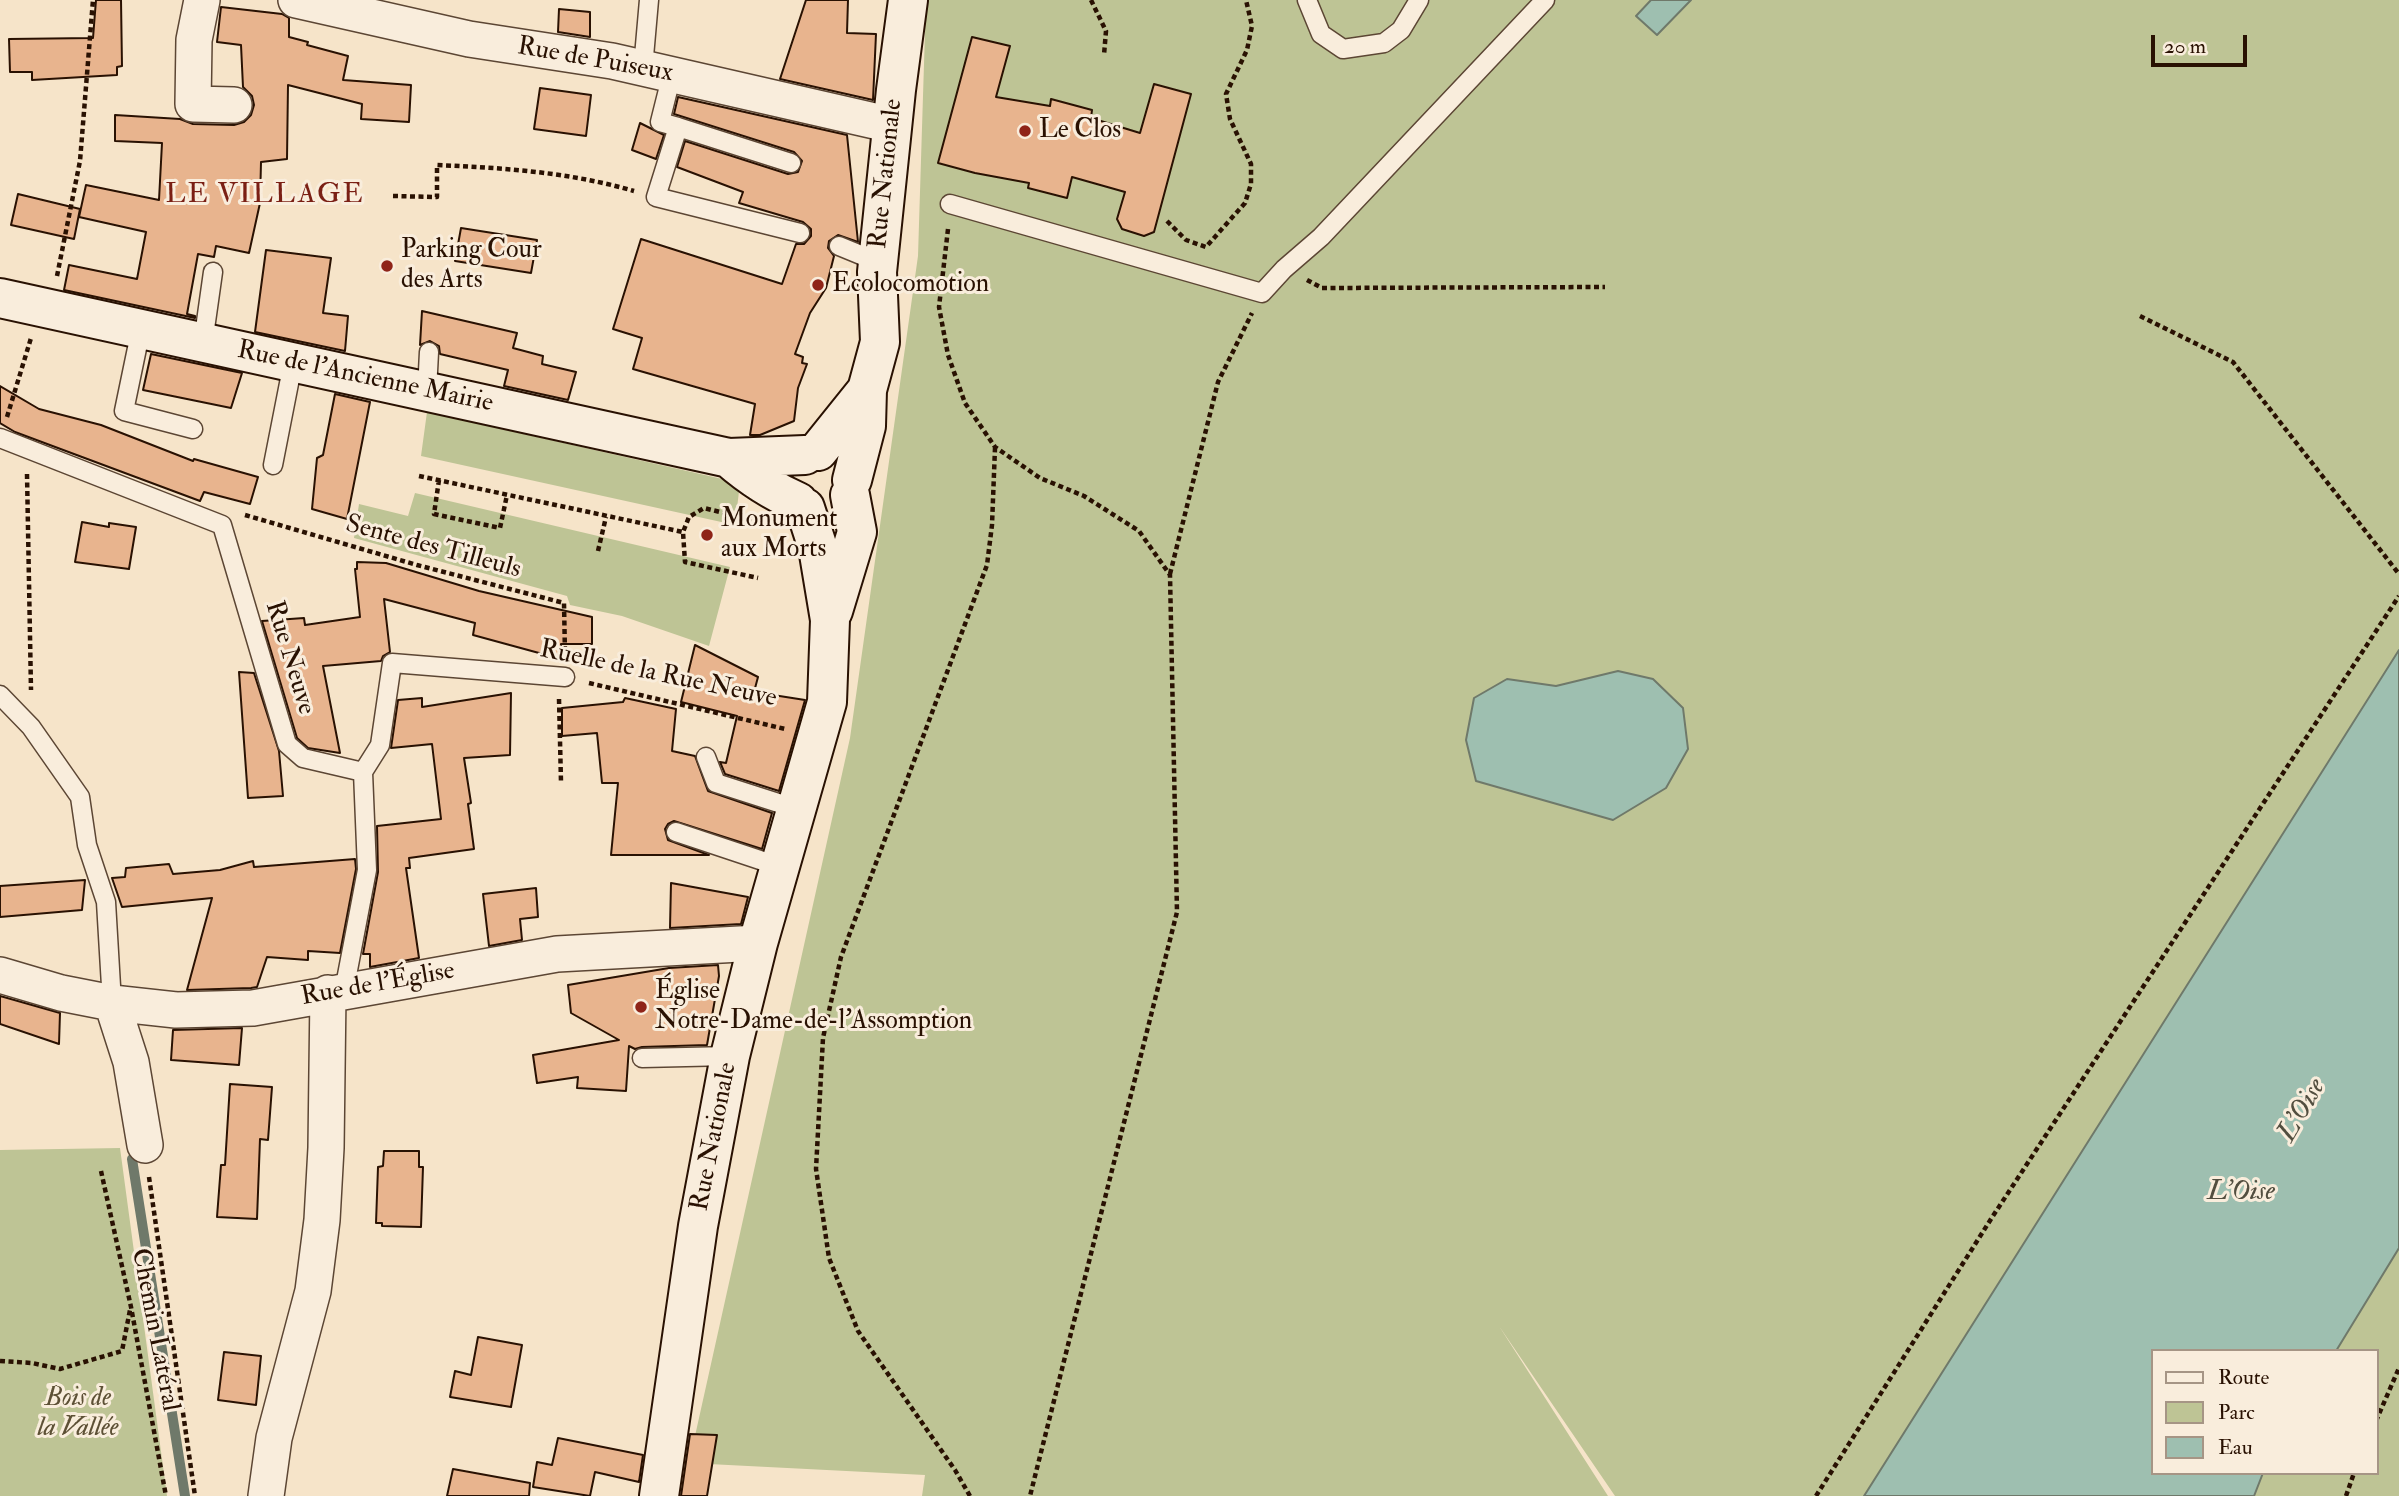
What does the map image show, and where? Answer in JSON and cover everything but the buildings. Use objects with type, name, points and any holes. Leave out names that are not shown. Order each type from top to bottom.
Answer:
[{"type":"street","points":[[202,0],[194,40],[193,104],[234,105]]},
{"type":"street","name":"Rue de Puiseux","points":[[296,0],[469,39],[658,71],[892,125]]},
{"type":"street","name":"Rue Nationale","points":[[830,620],[857,532],[851,488],[866,426],[867,390],[880,342],[871,281],[908,0]]},
{"type":"street","name":"Rue de l'Ancienne Mairie","points":[[0,298],[293,363],[404,394],[729,458],[811,453]]},
{"type":"street","name":"Rue Nationale","points":[[811,453],[867,390]]},
{"type":"street","points":[[811,453],[835,453],[848,464],[851,488],[838,508],[813,511],[802,505],[793,494],[793,469],[811,453]]},
{"type":"street","name":"Rue de l'Ancienne Mairie","points":[[729,458],[750,476],[802,505]]},
{"type":"street","name":"Rue Nationale","points":[[659,1496],[698,1226],[730,1056],[758,943],[827,702],[830,620],[818,548],[802,505]]},
{"type":"street","name":"Rue de l'Église","points":[[0,975],[61,993],[112,1003],[176,1010],[253,1008],[557,954],[758,943]]},
{"type":"street","points":[[266,1496],[274,1438],[313,1292],[319,1244],[336,992]]},
{"type":"street","points":[[112,1003],[131,1062],[145,1145]]},
{"type":"lane","points":[[649,0],[658,71],[660,122],[791,163]]},
{"type":"lane","points":[[1307,0],[1321,34],[1343,49],[1384,43],[1401,30],[1419,0]]},
{"type":"lane","points":[[950,204],[1262,293],[1284,269],[1321,237],[1545,0]]},
{"type":"lane","points":[[678,127],[656,197],[800,233]]},
{"type":"lane","points":[[839,246],[871,281]]},
{"type":"lane","points":[[203,343],[213,272]]},
{"type":"lane","points":[[141,330],[124,411],[193,429]]},
{"type":"lane","points":[[404,394],[429,352]]},
{"type":"lane","points":[[273,466],[293,363]]},
{"type":"lane","points":[[0,438],[222,525]]},
{"type":"lane","name":"Rue Neuve","points":[[222,525],[287,744],[303,758],[363,772]]},
{"type":"lane","name":"Ruelle de la Rue Neuve","points":[[363,772],[380,745],[392,663],[562,677]]},
{"type":"lane","points":[[0,695],[31,727],[80,797],[87,845],[106,902],[112,1003]]},
{"type":"lane","points":[[706,757],[716,783],[797,809]]},
{"type":"lane","points":[[336,992],[367,870],[363,772]]},
{"type":"lane","points":[[676,831],[781,867]]},
{"type":"lane","points":[[642,1058],[730,1056]]},
{"type":"path","points":[[14,392],[46,309],[80,161],[93,0]]},
{"type":"path","points":[[1091,0],[1106,31],[1104,55]]},
{"type":"path","points":[[1167,221],[1186,240],[1206,247],[1245,203],[1251,184],[1251,164],[1230,119],[1226,94],[1247,50],[1252,26],[1246,0]]},
{"type":"path","points":[[393,195],[438,197],[437,165],[516,168],[600,181],[656,197]]},
{"type":"path","points":[[950,204],[939,307],[947,355],[965,402],[995,447],[1041,478],[1084,496],[1139,531],[1170,575]]},
{"type":"path","points":[[1284,269],[1322,288],[1605,287]]},
{"type":"path","points":[[1030,1496],[1177,912],[1170,575],[1218,382],[1262,293]]},
{"type":"path","points":[[2140,316],[2233,362],[2399,574]]},
{"type":"path","points":[[970,1496],[955,1470],[858,1331],[829,1258],[816,1169],[823,1038],[841,957],[987,565],[992,525],[995,447]]},
{"type":"path","points":[[26,449],[31,727]]},
{"type":"path","points":[[419,476],[683,532]]},
{"type":"path","points":[[439,480],[434,513],[500,528],[507,495]]},
{"type":"path","points":[[754,520],[704,508],[689,517],[683,532],[685,562],[758,578]]},
{"type":"path","name":"Sente des Tilleuls","points":[[222,525],[242,514],[418,565],[564,603],[562,677]]},
{"type":"path","points":[[598,551],[606,517]]},
{"type":"path","points":[[1816,1496],[1998,1208],[2399,596]]},
{"type":"path","points":[[561,782],[562,677]]},
{"type":"path","name":"Ruelle de la Rue Neuve","points":[[562,677],[817,737]]},
{"type":"path","points":[[145,1145],[195,1496]]},
{"type":"path","name":"Chemin Latéral","points":[[101,1171],[131,1307],[166,1496]]},
{"type":"path","points":[[0,1361],[32,1363],[60,1369],[122,1351],[131,1307]]},
{"type":"path","points":[[2378,1416],[2399,1368]]},
{"type":"path","points":[[2346,1496],[2353,1475]]},
{"type":"green space","points":[[926,0],[2399,0],[2399,650],[1864,1496],[1615,1496],[1499,1326],[1608,1496],[922,1496],[925,1475],[689,1463],[850,738],[918,256]]},
{"type":"green space","points":[[427,412],[740,483],[735,525],[421,456]]},
{"type":"green space","points":[[415,493],[730,567],[709,646],[622,616],[570,605],[567,596],[354,538],[359,504],[408,516]]},
{"type":"green space","name":"Bois de la Vallée","points":[[120,1148],[167,1496],[0,1496],[0,1150]]},
{"type":"green space","points":[[2399,1248],[2399,1496],[2254,1496],[2262,1475],[2378,1475],[2378,1349],[2337,1349]]},
{"type":"water","points":[[1651,0],[1691,0],[1657,35],[1636,16]]},
{"type":"water","name":"L’Oise","points":[[2399,650],[2399,1248],[2337,1349],[2150,1349],[2150,1475],[2262,1475],[2254,1496],[1864,1496]]},
{"type":"water","points":[[1618,671],[1653,679],[1683,708],[1688,749],[1666,788],[1613,820],[1476,781],[1466,740],[1474,698],[1507,679],[1556,686]]},
{"type":"waterway","points":[[132,1159],[185,1496]]},
{"type":"place","name":"Le Clos","points":[[1025,131]]},
{"type":"place","name":"Parking Cour des Arts","points":[[387,266]]},
{"type":"place","name":"Ecolocomotion","points":[[818,285]]},
{"type":"place","name":"Monument aux Morts","points":[[707,535]]},
{"type":"place","name":"Église Notre-Dame-de-l'Assomption","points":[[641,1007]]},
{"type":"district","name":"LE VILLAGE","points":[[265,196]]},
{"type":"water label","name":"L'Oise","points":[[2303,1111]]}]
